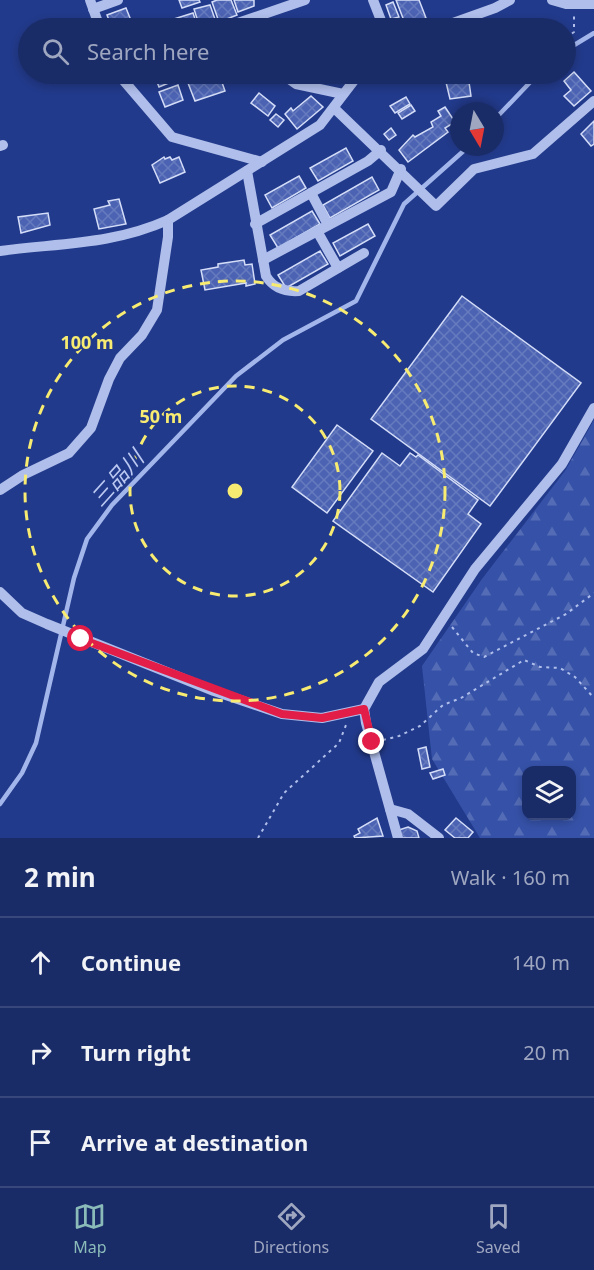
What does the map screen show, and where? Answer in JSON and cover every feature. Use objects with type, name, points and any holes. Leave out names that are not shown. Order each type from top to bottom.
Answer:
[{"type":"street","points":[[92,4],[118,0]]},
{"type":"street","points":[[264,18],[304,0]]},
{"type":"street","points":[[373,0],[380,18]]},
{"type":"street","points":[[467,18],[510,0]]},
{"type":"street","points":[[552,0],[575,4],[594,4]]},
{"type":"street","points":[[127,84],[172,137],[262,162]]},
{"type":"street","points":[[296,84],[343,94]]},
{"type":"street","points":[[0,251],[86,244],[147,229],[168,220],[320,125],[351,84]]},
{"type":"street","points":[[334,108],[381,150],[436,206],[474,169],[533,154],[594,101]]},
{"type":"street","points":[[255,224],[368,161],[381,150]]},
{"type":"street","points":[[263,260],[391,192],[401,170]]},
{"type":"street","points":[[247,171],[266,276],[272,286],[289,292],[299,291],[363,253]]},
{"type":"street","points":[[311,193],[328,225]]},
{"type":"street","points":[[0,490],[23,475],[69,453],[92,428],[109,379],[120,358],[142,335],[157,310],[168,237],[168,220]]},
{"type":"street","points":[[317,231],[338,268]]},
{"type":"street","points":[[398,838],[364,709],[379,682],[423,649],[476,569],[562,464],[594,408]]},
{"type":"street","points":[[0,592],[22,613],[81,639],[282,714],[322,718],[364,709]]},
{"type":"street","points":[[390,809],[408,814],[439,838]]},
{"type":"path","points":[[574,18],[575,4]]},
{"type":"path","points":[[445,618],[459,639],[473,654],[484,657],[566,615],[594,593]]},
{"type":"path","points":[[372,742],[399,736],[420,726],[442,705],[461,698],[524,660],[540,667],[560,668],[575,677],[594,698]]},
{"type":"path","points":[[258,838],[284,793],[339,743],[345,729],[346,714]]},
{"type":"green space","points":[[594,420],[594,838],[480,838],[432,759],[422,666],[482,579],[565,471]]},
{"type":"building","points":[[179,0],[199,0],[200,2],[182,8]]},
{"type":"building","points":[[231,0],[237,15],[218,18],[212,2]]},
{"type":"building","points":[[234,0],[254,0],[254,6],[238,12]]},
{"type":"building","points":[[396,0],[419,0],[426,18],[403,18]]},
{"type":"building","points":[[393,2],[399,17],[391,18],[386,5]]},
{"type":"building","points":[[210,5],[215,18],[197,18],[194,9]]},
{"type":"building","points":[[126,8],[130,18],[108,18],[107,15]]},
{"type":"building","points":[[193,13],[195,18],[177,18]]},
{"type":"building","points":[[576,74],[591,91],[574,106],[564,96],[571,90],[566,84],[576,84]]},
{"type":"building","points":[[188,84],[223,84],[225,91],[195,101]]},
{"type":"building","points":[[446,84],[469,84],[471,96],[450,99]]},
{"type":"building","points":[[178,85],[183,100],[165,107],[159,92]]},
{"type":"building","points":[[259,93],[275,106],[268,116],[251,103]]},
{"type":"building","points":[[311,96],[323,107],[297,129],[285,114],[291,108],[293,111]]},
{"type":"building","points":[[406,97],[410,104],[395,113],[390,106]]},
{"type":"building","points":[[411,105],[415,111],[402,119],[398,113]]},
{"type":"building","points":[[445,107],[450,114],[450,125],[445,128],[448,132],[408,162],[399,150],[413,135],[415,137],[433,127],[431,122],[441,116],[438,111]]},
{"type":"building","points":[[276,114],[284,120],[278,127],[270,120]]},
{"type":"building","points":[[594,121],[594,144],[591,146],[581,134]]},
{"type":"building","points":[[391,128],[396,135],[389,140],[384,134]]},
{"type":"building","points":[[346,148],[353,161],[318,181],[310,168]]},
{"type":"building","points":[[164,157],[165,159],[170,157],[172,160],[179,157],[185,172],[160,183],[152,165]]},
{"type":"building","points":[[299,176],[306,188],[272,208],[265,195]]},
{"type":"building","points":[[372,177],[379,190],[330,218],[323,205]]},
{"type":"building","points":[[119,199],[126,224],[99,229],[94,209],[110,205],[108,201]]},
{"type":"building","points":[[312,211],[320,224],[278,248],[270,235]]},
{"type":"building","points":[[48,213],[50,225],[21,233],[18,217]]},
{"type":"building","points":[[368,224],[375,236],[340,256],[333,243]]},
{"type":"building","points":[[320,251],[328,264],[286,288],[278,275]]},
{"type":"building","points":[[244,260],[245,265],[252,264],[255,284],[246,286],[246,283],[205,290],[201,270],[218,267],[218,264]]},
{"type":"building","points":[[462,296],[581,383],[490,506],[371,419]]},
{"type":"building","points":[[337,425],[373,451],[327,513],[292,487]]},
{"type":"building","points":[[382,453],[400,466],[410,453],[416,457],[418,455],[478,500],[468,514],[481,524],[433,592],[333,521]]},
{"type":"building","points":[[426,747],[430,767],[422,769],[418,749]]},
{"type":"building","points":[[443,769],[445,775],[433,779],[430,773]]},
{"type":"building","points":[[377,818],[383,836],[355,838],[354,836],[360,833],[358,829]]},
{"type":"building","points":[[456,818],[473,832],[468,838],[455,838],[445,830]]},
{"type":"building","points":[[408,827],[417,831],[419,838],[402,838],[399,830]]},
{"type":"waterway","name":"三品川","points":[[576,44],[594,33]]},
{"type":"waterway","name":"三品川","points":[[504,110],[528,84]]},
{"type":"waterway","name":"三品川","points":[[0,804],[22,773],[36,743],[74,578],[87,539],[112,505],[236,376],[283,340],[356,301],[404,204],[458,156]]},
{"type":"route","points":[[81,639],[214,691],[282,714],[322,718],[364,709],[372,742]]}]
